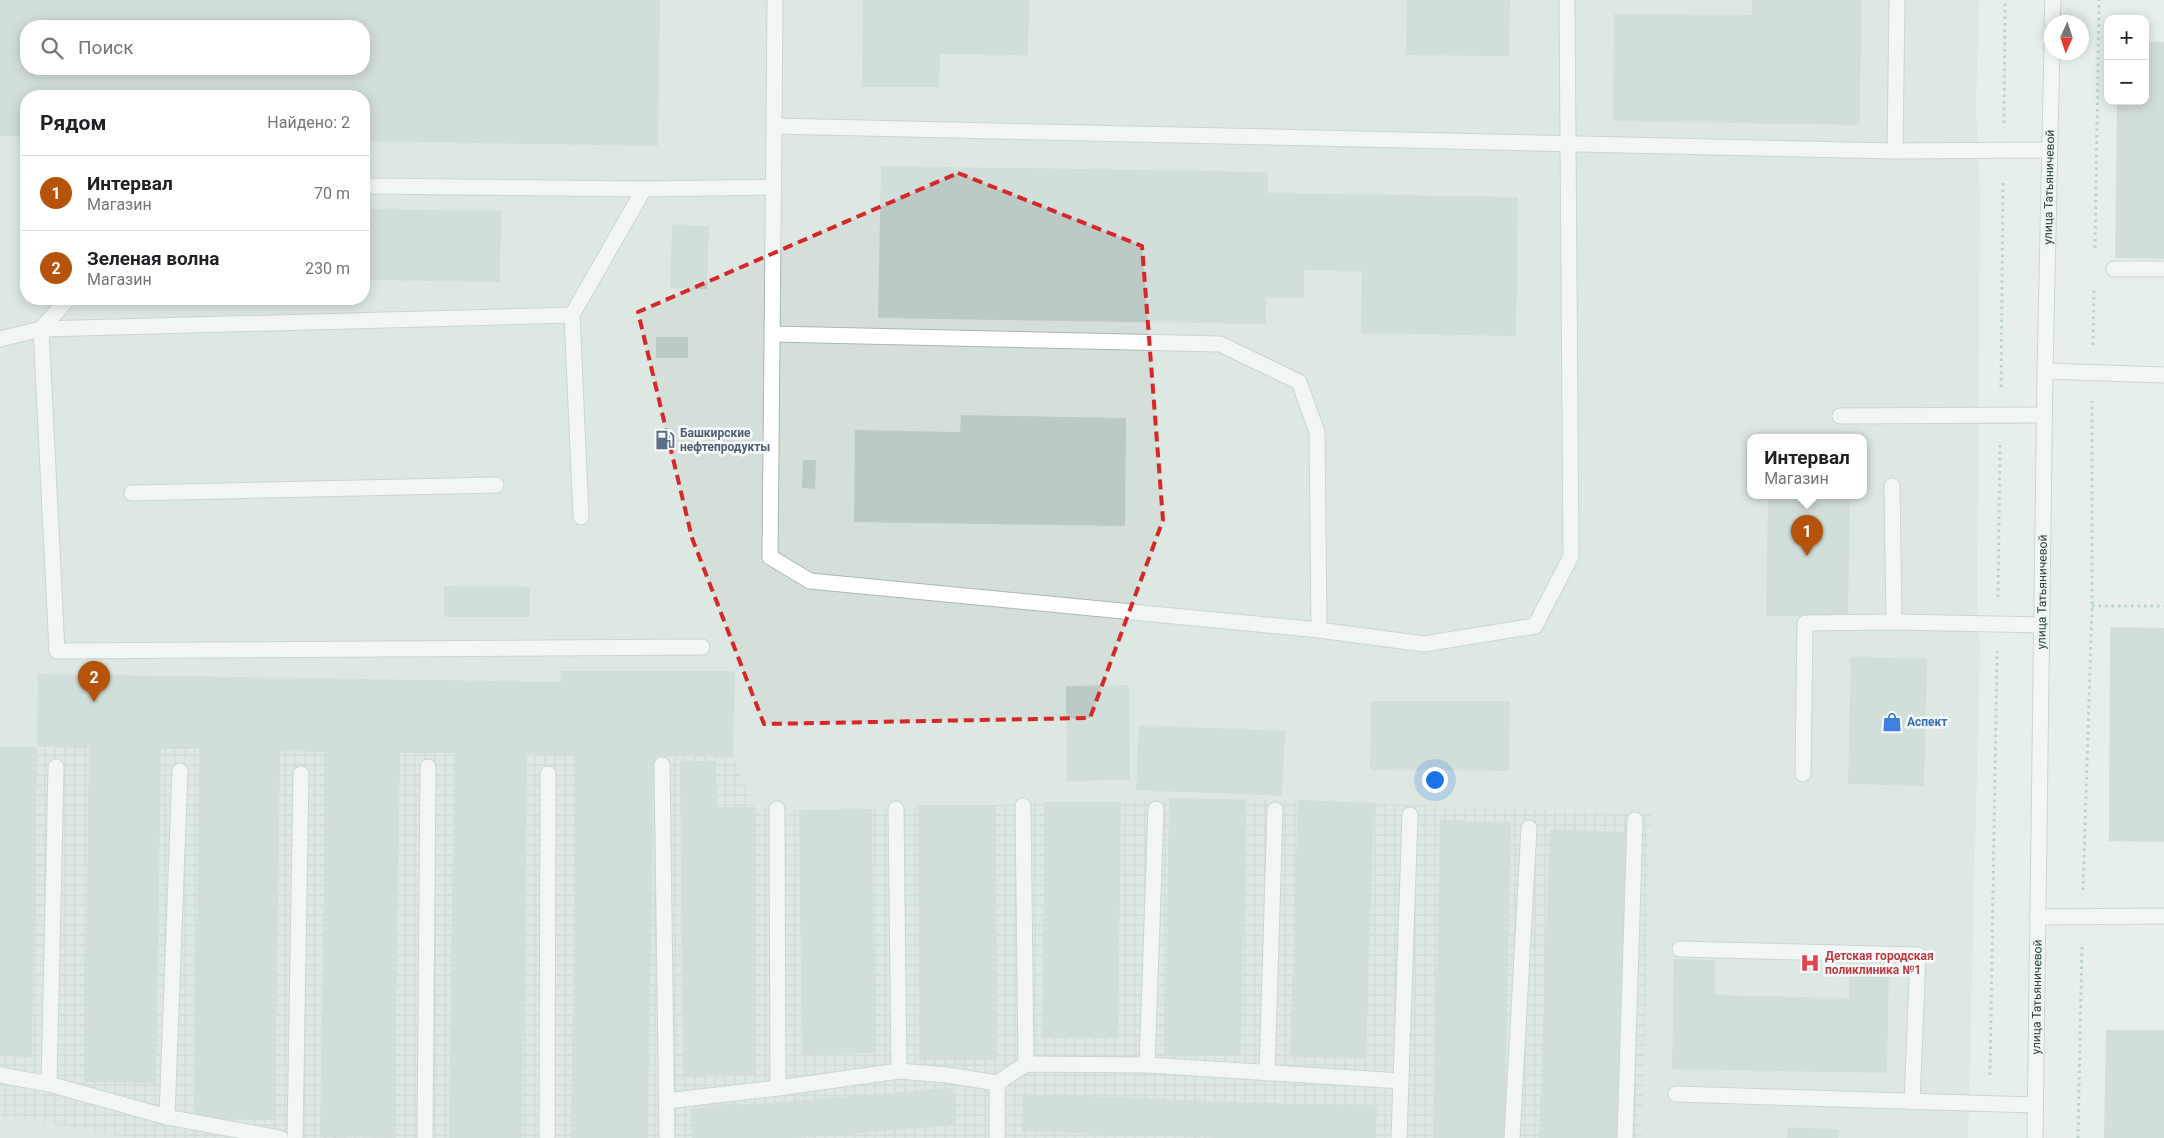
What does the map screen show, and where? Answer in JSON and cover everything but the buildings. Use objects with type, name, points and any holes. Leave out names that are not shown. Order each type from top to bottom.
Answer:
[{"type":"street","points":[[775,0],[770,557],[810,580],[1319,630],[1424,644],[1535,626],[1571,556],[1567,0]]},
{"type":"street","points":[[1895,150],[1897,0]]},
{"type":"street","points":[[2052,15],[2053,0]]},
{"type":"street","name":"улица Татьяничевой","points":[[2035,1138],[2044,416],[2052,60]]},
{"type":"street","points":[[774,126],[1895,150],[2049,150]]},
{"type":"street","points":[[370,186],[644,189],[773,187]]},
{"type":"street","points":[[581,517],[572,316],[644,189]]},
{"type":"street","points":[[2114,269],[2164,269]]},
{"type":"street","points":[[62,305],[40,329],[57,651],[702,647]]},
{"type":"street","points":[[0,339],[40,329],[572,316]]},
{"type":"street","points":[[772,334],[1220,344],[1299,382],[1317,432],[1319,630]]},
{"type":"street","points":[[2045,371],[2164,375]]},
{"type":"street","points":[[1840,416],[2044,416]]},
{"type":"street","points":[[132,493],[496,485]]},
{"type":"street","points":[[1892,486],[1894,622]]},
{"type":"street","points":[[1803,774],[1805,623],[1894,622],[2042,625]]},
{"type":"street","points":[[662,765],[667,1138]]},
{"type":"street","points":[[49,1084],[56,767]]},
{"type":"street","points":[[426,1138],[428,767]]},
{"type":"street","points":[[167,1117],[180,771]]},
{"type":"street","points":[[295,1138],[301,774]]},
{"type":"street","points":[[547,1138],[548,774]]},
{"type":"street","points":[[1023,806],[1026,1064]]},
{"type":"street","points":[[777,809],[778,1088]]},
{"type":"street","points":[[896,809],[899,1071]]},
{"type":"street","points":[[1148,1065],[1156,809]]},
{"type":"street","points":[[1267,1073],[1275,810]]},
{"type":"street","points":[[1399,1138],[1410,815]]},
{"type":"street","points":[[1625,1138],[1635,820]]},
{"type":"street","points":[[1512,1138],[1529,828]]},
{"type":"street","points":[[2037,917],[2164,916]]},
{"type":"street","points":[[1680,949],[1918,955],[1912,1102]]},
{"type":"street","points":[[666,1101],[899,1071],[947,1074],[997,1083],[1026,1064],[1148,1065],[1401,1081]]},
{"type":"street","points":[[0,1076],[49,1084],[167,1117],[280,1138]]},
{"type":"street","points":[[997,1083],[997,1138]]},
{"type":"street","points":[[1676,1094],[2035,1105]]},
{"type":"path","points":[[1990,1104],[2005,0]]},
{"type":"path","points":[[2094,256],[2099,0]]},
{"type":"path","points":[[2078,1138],[2082,918],[2092,606],[2094,285]]},
{"type":"path","points":[[2092,606],[2164,606]]},
{"type":"highlighted area","points":[[958,173],[1142,246],[1163,520],[1090,718],[764,724],[692,538],[638,312]]},
{"type":"shaded area","points":[[0,0],[1979,0],[1976,106],[1980,199],[1977,599],[1980,647],[1968,1138],[1642,1138],[1651,814],[1298,800],[1169,798],[1121,802],[918,805],[872,809],[799,810],[754,807],[654,756],[0,747]]},
{"type":"shaded area","points":[[0,747],[733,757],[754,807],[799,810],[872,809],[918,805],[1121,802],[1169,798],[1298,800],[1651,814],[1642,1138],[131,1138],[0,1115]]},
{"type":"shaded area","points":[[0,1115],[131,1138],[0,1138]]},
{"type":"place","name":"Башкирские нефтепродукты","points":[[665,440]]},
{"type":"place","name":"Интервал","points":[[1807,556]]},
{"type":"place","name":"Зеленая волна","points":[[94,702]]},
{"type":"place","name":"Аспект","points":[[1892,722]]},
{"type":"place","name":"Детская городская поликлиника №1","points":[[1810,963]]}]
